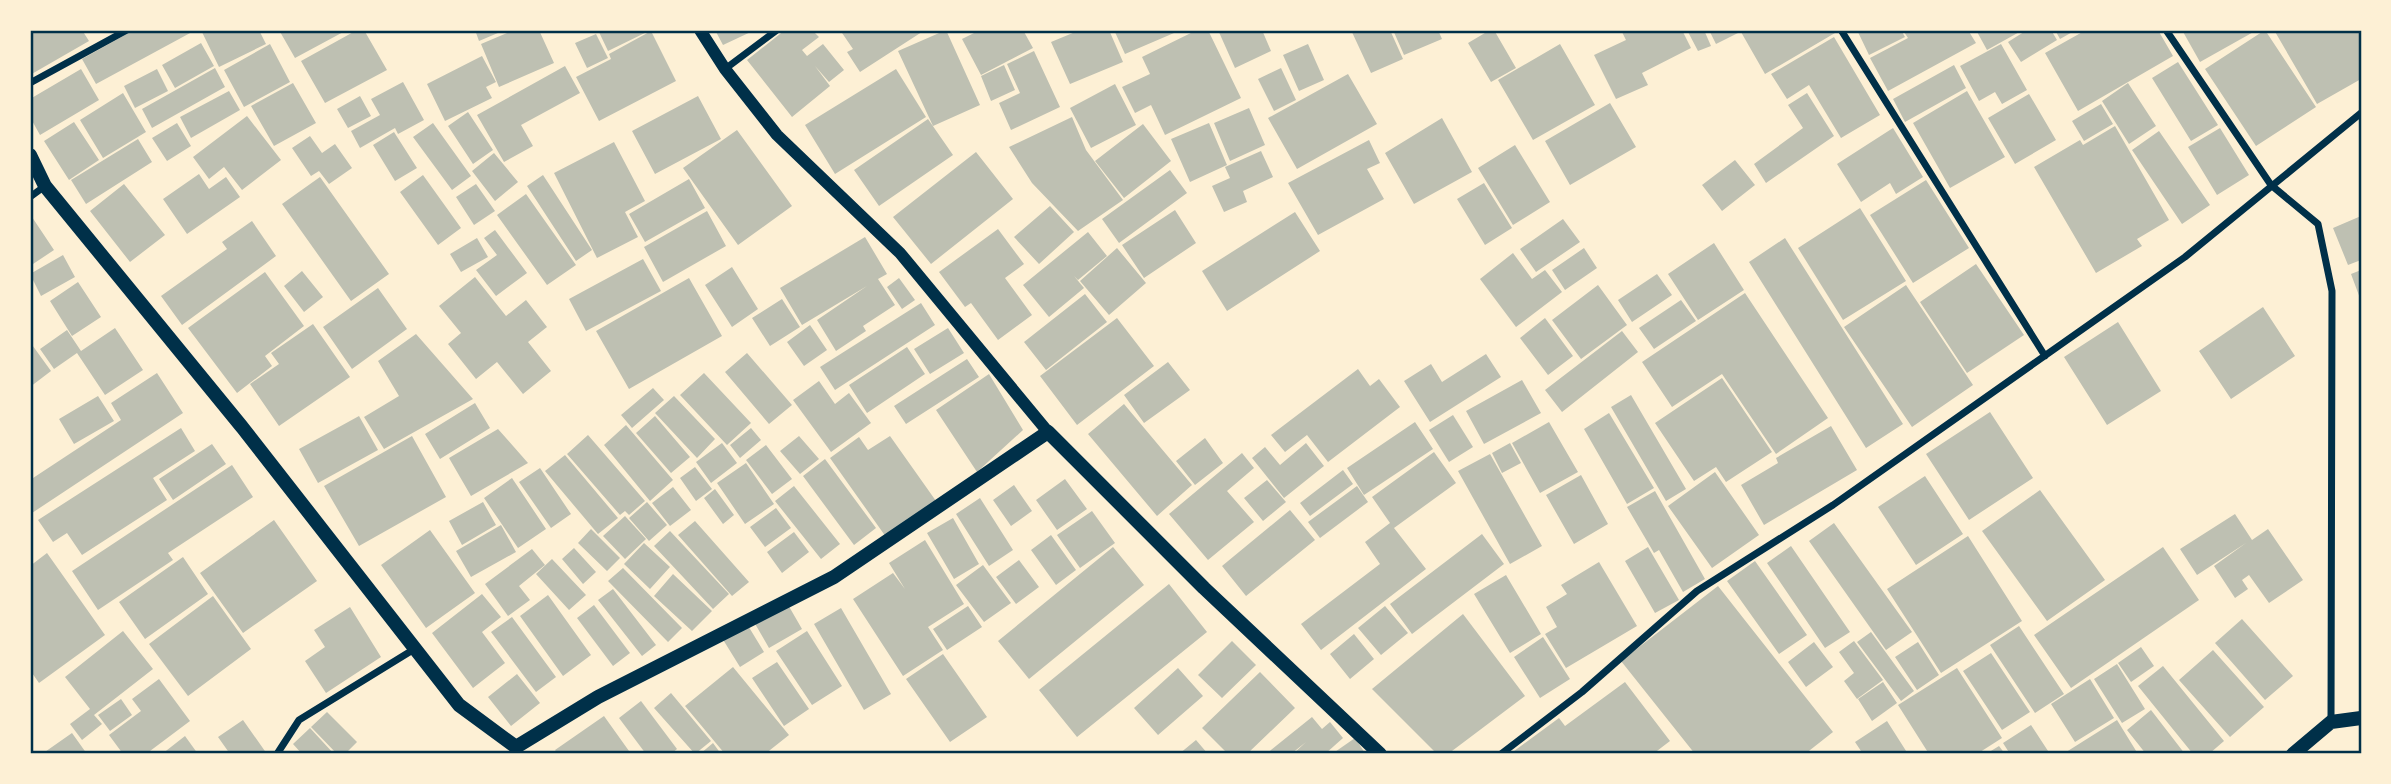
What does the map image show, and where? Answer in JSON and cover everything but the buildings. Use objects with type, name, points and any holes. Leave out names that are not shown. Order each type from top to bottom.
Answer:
[{"type":"main road","points":[[30,155],[46,186],[242,427],[459,705],[519,751],[598,697],[834,577],[1048,432],[1204,588],[1380,754]]},
{"type":"main road","points":[[2293,754],[2331,722],[2361,718]]},
{"type":"street","points":[[30,83],[127,30]]},
{"type":"street","points":[[700,30],[725,69],[777,135],[900,253],[1048,432]]},
{"type":"street","points":[[725,69],[777,30]]},
{"type":"street","points":[[1842,30],[2045,356]]},
{"type":"street","points":[[2166,30],[2271,185],[2318,223],[2332,292],[2331,722]]},
{"type":"street","points":[[1501,754],[1582,692],[1697,591],[1833,505],[2185,257],[2361,113]]},
{"type":"street","points":[[30,197],[46,186]]},
{"type":"street","points":[[277,754],[299,720],[416,647]]}]
